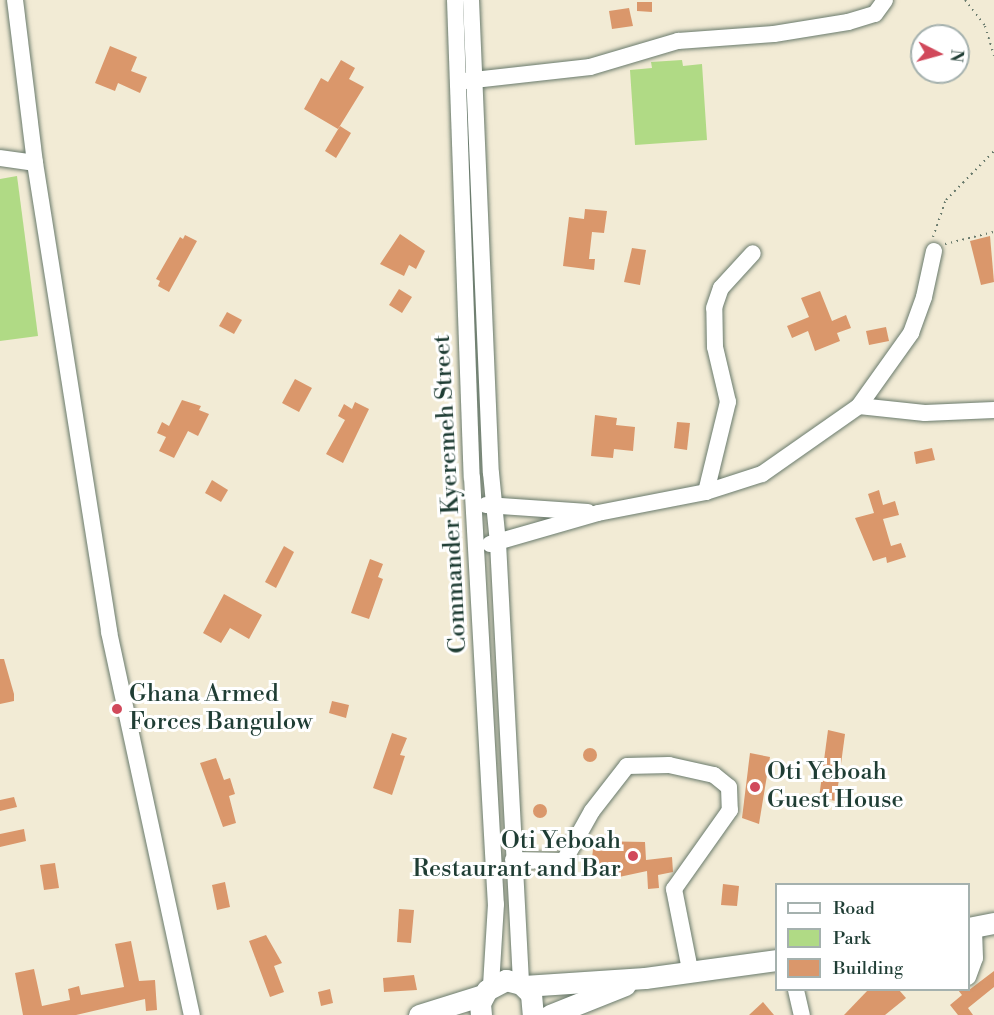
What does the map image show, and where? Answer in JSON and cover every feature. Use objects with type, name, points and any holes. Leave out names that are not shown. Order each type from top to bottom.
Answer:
[{"type":"main road","points":[[419,1015],[485,998],[506,980],[522,985],[645,978],[690,970],[775,960]]},
{"type":"main road","points":[[550,1015],[645,978]]},
{"type":"main road","points":[[522,985],[531,994],[534,1015]]},
{"type":"street","points":[[15,0],[35,163],[109,632],[192,1015]]},
{"type":"street","name":"Commander Kyeremeh Street","points":[[455,0],[467,81],[498,543],[513,860],[522,985]]},
{"type":"street","name":"Commander Kyeremeh Street","points":[[471,0],[467,81],[474,506],[496,904],[485,998]]},
{"type":"street","points":[[467,81],[590,67],[678,41],[774,34],[848,22],[875,14],[885,0]]},
{"type":"street","points":[[0,158],[35,163]]},
{"type":"street","points":[[477,546],[498,543],[598,513],[706,492],[762,474],[859,406],[911,333],[920,315],[934,251]]},
{"type":"street","points":[[706,492],[728,402],[715,347],[714,308],[721,288],[753,253]]},
{"type":"street","points":[[859,406],[925,413],[994,410]]},
{"type":"street","points":[[474,506],[494,504],[598,513]]},
{"type":"street","points":[[513,860],[564,861],[592,811],[627,766],[669,765],[714,775],[729,787],[730,810],[674,889],[690,970]]},
{"type":"street","points":[[970,974],[975,958],[979,926]]},
{"type":"street","points":[[796,991],[802,1015]]},
{"type":"path","points":[[965,0],[985,26],[994,56]]},
{"type":"path","points":[[994,151],[946,200],[933,236],[934,251],[951,240],[994,232]]},
{"type":"green space","points":[[682,60],[683,66],[702,64],[707,140],[635,145],[630,70],[652,68],[651,62]]},
{"type":"green space","points":[[17,176],[38,336],[0,341],[0,179]]},
{"type":"building","points":[[637,2],[652,2],[652,12],[637,11]]},
{"type":"building","points":[[629,8],[633,26],[612,29],[609,11]]},
{"type":"building","points":[[110,46],[137,57],[131,71],[147,77],[140,93],[118,83],[115,91],[95,83]]},
{"type":"building","points":[[341,60],[355,68],[349,79],[364,87],[338,129],[304,109],[321,78],[328,82]]},
{"type":"building","points":[[340,126],[351,133],[336,158],[325,151]]},
{"type":"building","points":[[585,209],[607,211],[604,233],[592,232],[589,259],[595,259],[594,270],[563,266],[569,217],[584,219]]},
{"type":"building","points":[[400,234],[425,251],[416,269],[409,265],[404,276],[380,264]]},
{"type":"building","points":[[185,235],[197,241],[169,292],[158,286],[160,281],[156,279],[180,237],[183,239]]},
{"type":"building","points":[[990,236],[994,282],[981,285],[970,241]]},
{"type":"building","points":[[632,248],[646,250],[640,285],[624,282]]},
{"type":"building","points":[[399,289],[412,297],[402,313],[389,305]]},
{"type":"building","points":[[820,291],[832,321],[846,315],[851,328],[837,333],[840,341],[815,351],[808,331],[792,338],[787,326],[809,317],[801,298]]},
{"type":"building","points":[[227,312],[242,320],[234,334],[219,326]]},
{"type":"building","points":[[886,327],[889,341],[869,345],[866,331]]},
{"type":"building","points":[[295,379],[312,388],[299,412],[282,403]]},
{"type":"building","points":[[182,400],[201,406],[199,410],[209,414],[198,436],[188,431],[174,458],[159,451],[166,437],[157,433],[162,422],[169,426]]},
{"type":"building","points":[[355,402],[369,409],[343,463],[326,454],[345,420],[338,416],[344,404],[352,409]]},
{"type":"building","points":[[595,415],[617,418],[616,425],[635,427],[633,451],[614,449],[613,458],[591,456]]},
{"type":"building","points":[[677,422],[690,423],[687,450],[674,448]]},
{"type":"building","points":[[932,448],[935,460],[916,464],[914,452]]},
{"type":"building","points":[[212,480],[228,490],[221,502],[205,493]]},
{"type":"building","points":[[879,490],[883,505],[895,501],[899,515],[883,519],[891,546],[901,543],[906,557],[887,563],[886,557],[873,561],[855,518],[874,513],[868,494]]},
{"type":"building","points":[[284,546],[294,552],[276,588],[265,582]]},
{"type":"building","points":[[370,559],[383,564],[378,577],[383,579],[369,619],[351,613]]},
{"type":"building","points":[[224,594],[262,615],[249,639],[230,628],[221,643],[203,633]]},
{"type":"building","points":[[0,659],[4,659],[14,701],[0,704]]},
{"type":"building","points":[[332,701],[349,705],[346,718],[329,713]]},
{"type":"building","points":[[828,730],[845,734],[836,801],[819,798]]},
{"type":"building","points":[[392,733],[407,738],[400,755],[405,756],[392,795],[373,788]]},
{"type":"building","points":[[590,748],[595,750],[597,755],[595,760],[590,762],[585,760],[583,755],[585,750]]},
{"type":"building","name":"Oti Yeboah Guest House","points":[[750,753],[770,757],[759,824],[742,818]]},
{"type":"building","points":[[216,758],[224,780],[230,778],[235,794],[229,796],[236,823],[223,827],[200,763]]},
{"type":"building","points":[[14,797],[17,807],[0,811],[0,800]]},
{"type":"building","points":[[537,804],[543,804],[547,811],[543,818],[537,818],[533,814],[533,808]]},
{"type":"building","points":[[24,829],[26,841],[0,847],[0,834]]},
{"type":"building","points":[[594,841],[645,842],[646,860],[672,857],[673,872],[658,875],[659,888],[648,889],[647,871],[619,877],[590,875]]},
{"type":"building","points":[[55,863],[59,888],[44,890],[40,865]]},
{"type":"building","points":[[225,882],[230,907],[217,910],[212,885]]},
{"type":"building","points":[[723,884],[739,886],[737,906],[721,905]]},
{"type":"building","points":[[399,909],[414,910],[411,943],[397,942]]},
{"type":"building","points":[[266,935],[282,963],[274,966],[284,992],[270,997],[249,941]]},
{"type":"building","points":[[131,941],[139,981],[155,980],[157,1010],[146,1011],[145,999],[76,1015],[23,1015],[15,973],[34,969],[42,1006],[70,1000],[68,989],[79,986],[81,995],[124,987],[115,944]]},
{"type":"building","points":[[994,971],[994,987],[968,1008],[973,1015],[958,1015],[950,1005],[962,995],[959,991],[970,989]]},
{"type":"building","points":[[414,975],[417,990],[384,992],[383,978]]},
{"type":"building","points":[[330,989],[333,1003],[321,1006],[318,992]]},
{"type":"building","points":[[867,991],[900,991],[906,998],[885,1015],[844,1015]]},
{"type":"building","points":[[763,1002],[774,1015],[749,1015]]},
{"type":"place","name":"Ghana Armed Forces Bangulow","points":[[117,709]]},
{"type":"place","name":"Oti Yeboah Guest House","points":[[755,787]]},
{"type":"place","name":"Oti Yeboah Restaurant and Bar","points":[[633,856]]}]
